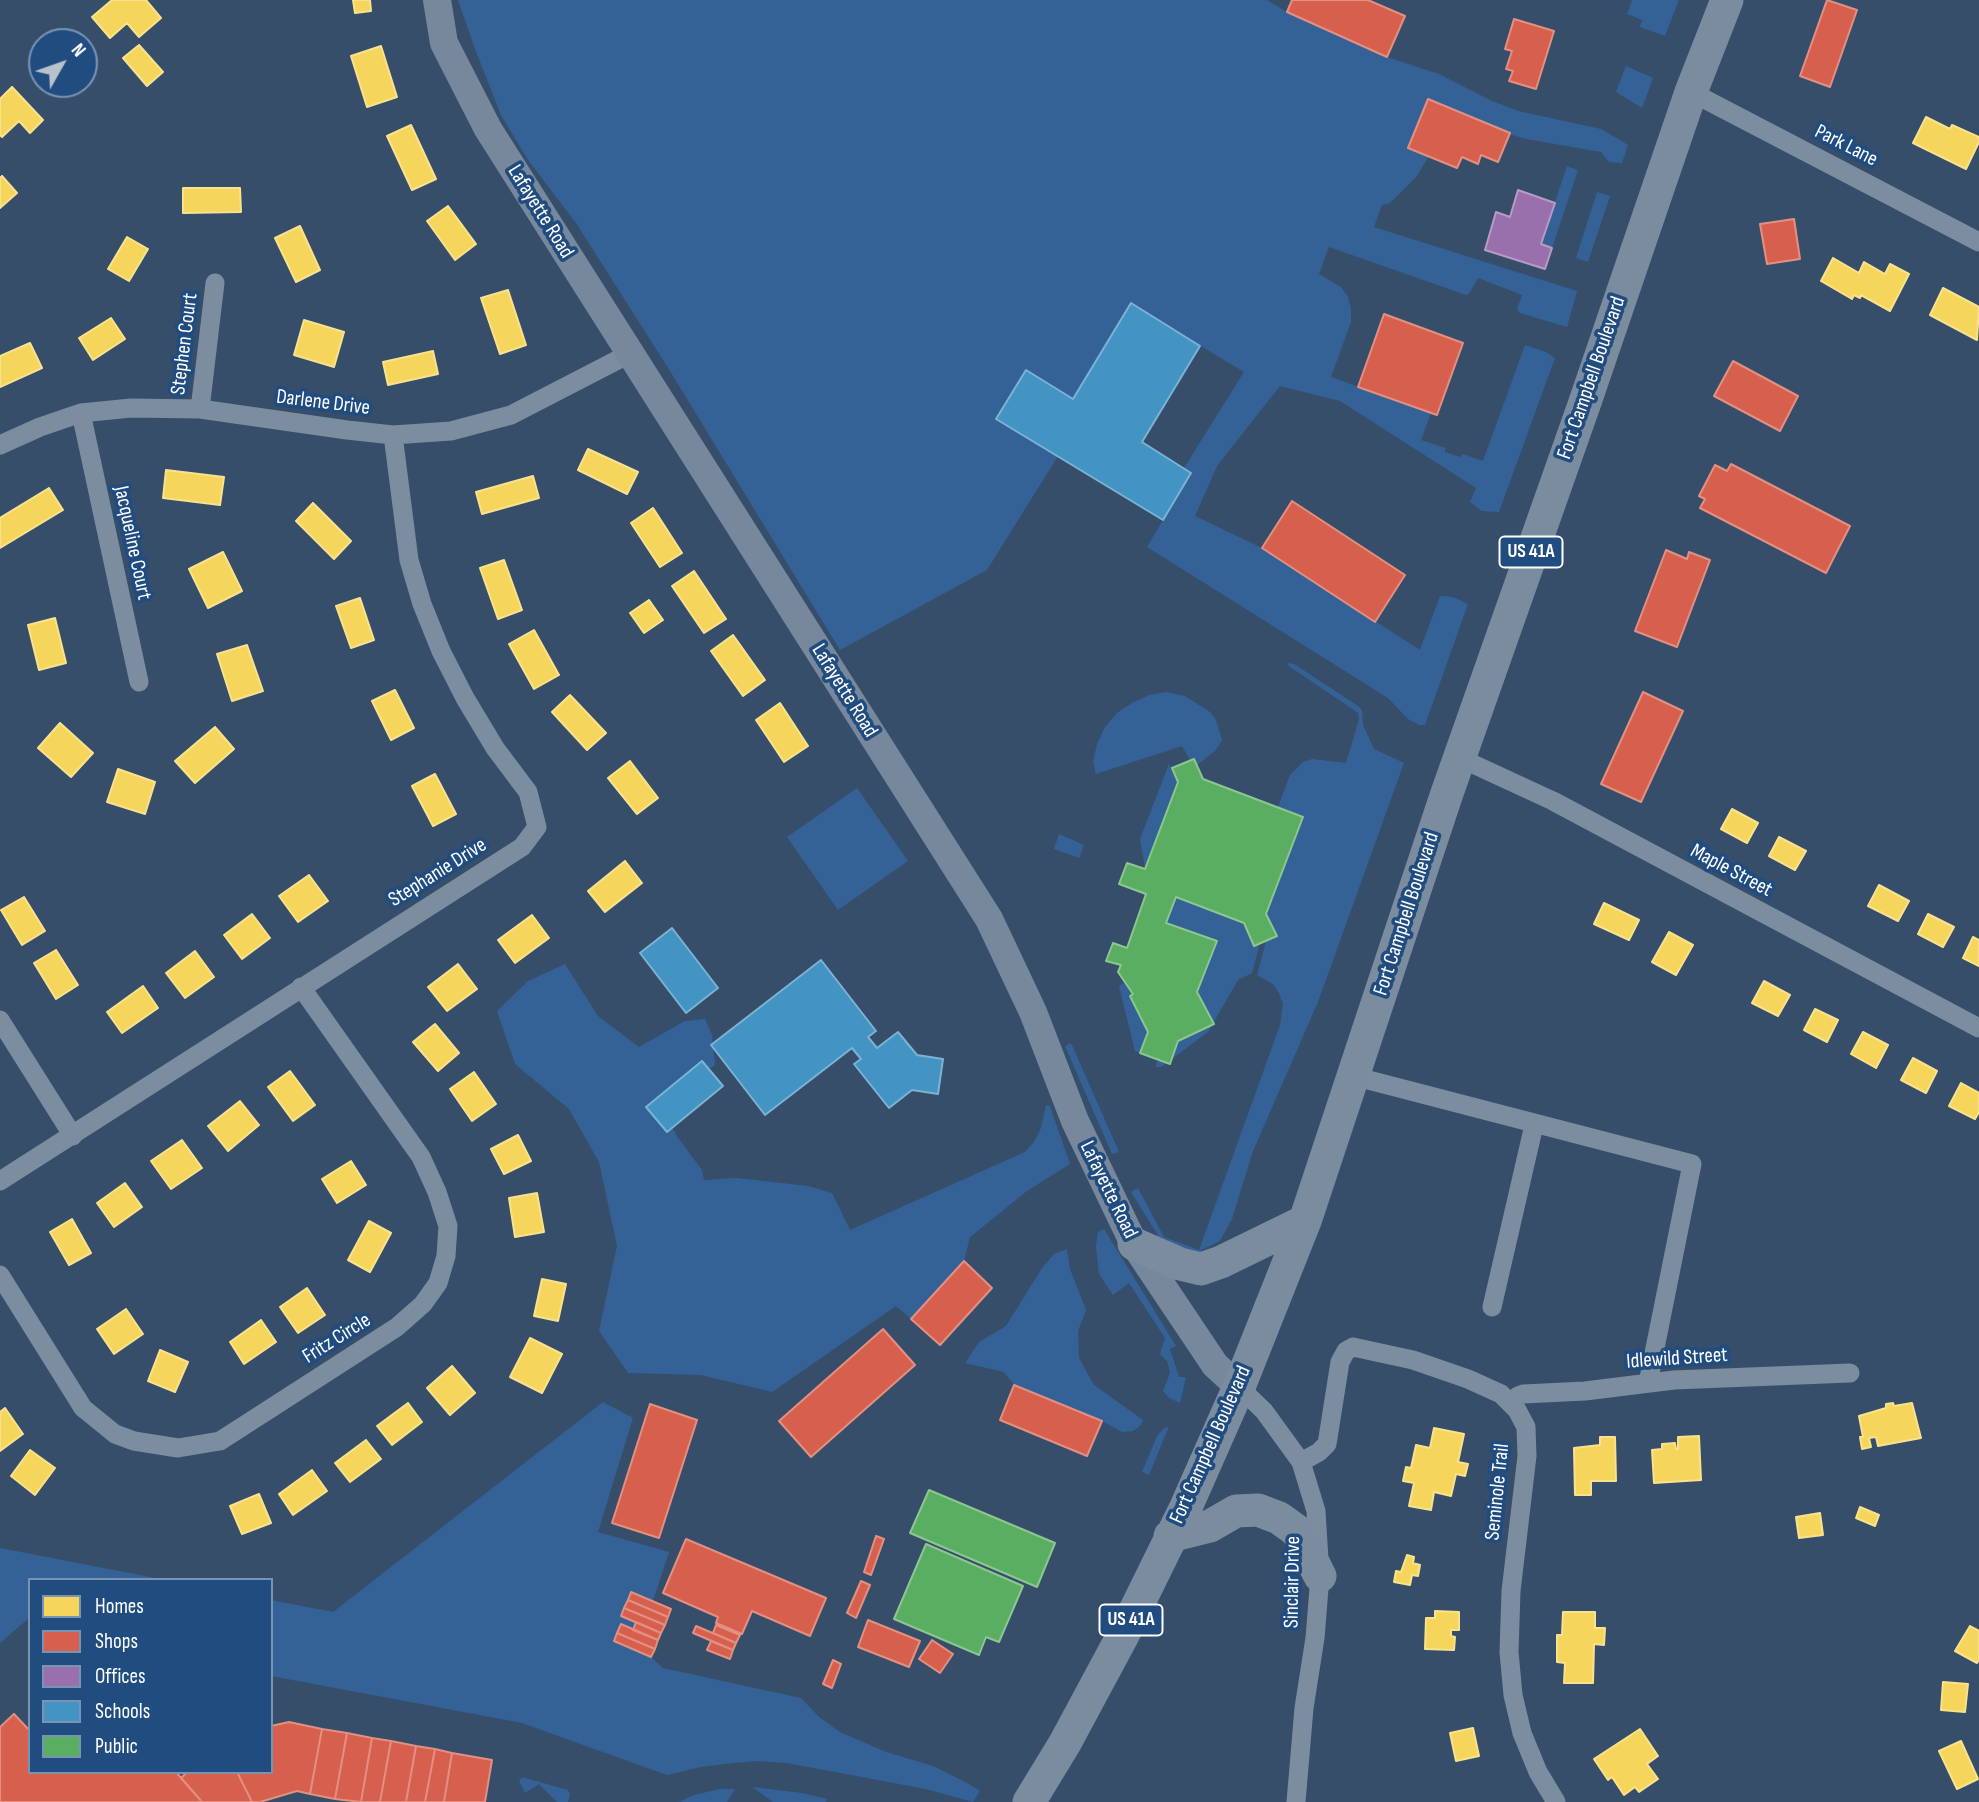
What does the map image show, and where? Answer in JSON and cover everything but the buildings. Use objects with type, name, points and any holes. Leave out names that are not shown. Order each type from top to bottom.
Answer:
[{"type":"highway","name":"Fort Campbell Boulevard","points":[[1029,1802],[1123,1635],[1219,1434],[1305,1221],[1460,758],[1692,92],[1727,0]]},
{"type":"highway","points":[[1134,1244],[1180,1264],[1201,1269],[1305,1221]]},
{"type":"highway","points":[[1170,1535],[1210,1526],[1236,1511],[1258,1510],[1279,1518],[1297,1531],[1320,1576]]},
{"type":"main road","name":"Lafayette Road","points":[[437,0],[444,43],[488,128],[989,919],[1033,1012],[1075,1121],[1134,1244],[1215,1365],[1239,1387]]},
{"type":"street","name":"Park Lane","points":[[1692,92],[1979,242]]},
{"type":"street","name":"Stephen Court","points":[[201,409],[215,283]]},
{"type":"street","name":"Darlene Drive","points":[[0,445],[81,413],[131,408],[201,409],[393,435],[451,431],[512,415],[631,353]]},
{"type":"street","name":"Jacqueline Court","points":[[81,413],[139,682]]},
{"type":"street","name":"Stephanie Drive","points":[[0,1181],[522,847],[537,827],[528,792],[495,748],[465,698],[441,651],[422,604],[410,560],[393,435]]},
{"type":"street","name":"Maple Street","points":[[1460,758],[1553,801],[1979,1028]]},
{"type":"street","name":"Fritz Circle","points":[[0,1275],[83,1408],[115,1434],[134,1441],[178,1448],[220,1441],[397,1327],[423,1304],[438,1283],[446,1256],[447,1226],[437,1192],[421,1157],[301,987]]},
{"type":"street","points":[[0,1020],[72,1136]]},
{"type":"street","points":[[1353,1076],[1692,1164],[1647,1383]]},
{"type":"street","points":[[1492,1307],[1534,1125]]},
{"type":"street","name":"Seminole Trail","points":[[1300,1462],[1327,1444],[1340,1362],[1346,1351],[1353,1347],[1382,1351],[1446,1370],[1484,1385],[1501,1394],[1522,1418],[1527,1438],[1527,1457],[1508,1621],[1513,1695],[1522,1733],[1538,1772],[1556,1802]]},
{"type":"street","name":"Idlewild Street","points":[[1511,1404],[1524,1394],[1550,1394],[1690,1379],[1850,1373]]},
{"type":"street","name":"Sinclair Drive","points":[[1239,1387],[1264,1411],[1300,1462],[1316,1511],[1320,1576],[1296,1802]]},
{"type":"shaded area","points":[[458,0],[1267,0],[1287,12],[1387,57],[1439,74],[1492,101],[1518,111],[1601,129],[1628,145],[1622,163],[1609,162],[1601,152],[1509,134],[1437,142],[1417,176],[1390,203],[1382,205],[1374,227],[1577,291],[1567,327],[1520,313],[1517,309],[1522,295],[1478,278],[1466,295],[1329,247],[1319,274],[1341,287],[1348,297],[1351,309],[1351,322],[1331,377],[1431,413],[1421,440],[1445,448],[1445,452],[1460,457],[1463,454],[1483,461],[1525,345],[1555,358],[1499,512],[1482,511],[1470,502],[1476,488],[1340,401],[1280,386],[1217,466],[1195,516],[1262,548],[1420,650],[1440,596],[1453,597],[1468,604],[1425,725],[1408,719],[1388,698],[1147,547],[1191,473],[1184,468],[1244,372],[1131,304],[1073,399],[1026,370],[997,418],[1058,456],[987,570],[840,650],[670,371],[576,223],[528,160],[501,115]]},
{"type":"shaded area","points":[[1632,0],[1679,0],[1665,36],[1640,27],[1642,20],[1627,14]]},
{"type":"shaded area","points":[[1626,66],[1653,78],[1642,108],[1616,92]]},
{"type":"shaded area","points":[[1567,166],[1578,170],[1552,248],[1541,244]]},
{"type":"shaded area","points":[[1597,192],[1610,196],[1588,262],[1576,258]]},
{"type":"shaded area","points":[[1287,663],[1294,664],[1358,706],[1362,710],[1363,725],[1374,749],[1404,763],[1318,1002],[1253,1151],[1232,1219],[1220,1241],[1201,1250],[1203,1258],[1159,1237],[1131,1192],[1138,1188],[1164,1237],[1199,1250],[1280,1025],[1283,1004],[1279,993],[1273,984],[1257,975],[1266,941],[1277,936],[1266,914],[1303,817],[1278,807],[1290,775],[1303,762],[1312,759],[1346,763],[1359,719],[1358,713]]},
{"type":"shaded area","points":[[1167,692],[1185,696],[1210,712],[1216,720],[1222,740],[1215,751],[1197,765],[1194,759],[1190,760],[1182,746],[1096,774],[1093,762],[1097,744],[1105,727],[1117,713],[1149,695]]},
{"type":"shaded area","points":[[1169,764],[1178,782],[1145,868],[1140,839]]},
{"type":"shaded area","points":[[857,788],[908,861],[838,910],[787,837]]},
{"type":"shaded area","points":[[1059,834],[1084,845],[1079,858],[1054,849]]},
{"type":"shaded area","points":[[1176,897],[1244,923],[1253,945],[1260,943],[1252,973],[1238,980],[1208,1032],[1161,1067],[1155,1067],[1158,1060],[1166,1060],[1178,1041],[1212,1023],[1197,992],[1217,941],[1166,923]]},
{"type":"shaded area","points":[[565,964],[598,1016],[639,1047],[685,1021],[705,1019],[712,1035],[715,1065],[685,1086],[666,1115],[676,1135],[702,1170],[704,1180],[737,1178],[808,1186],[832,1193],[850,1230],[1025,1152],[1041,1128],[1046,1105],[1050,1106],[1070,1164],[1027,1191],[970,1237],[964,1261],[911,1319],[896,1306],[772,1392],[701,1375],[628,1373],[599,1331],[617,1246],[599,1162],[569,1109],[515,1064],[497,1011],[528,981]]},
{"type":"shaded area","points":[[1125,982],[1133,994],[1130,996],[1148,1032],[1140,1053],[1135,1051],[1119,986]]},
{"type":"shaded area","points":[[1071,1043],[1119,1152],[1112,1154],[1065,1046]]},
{"type":"shaded area","points":[[1104,1229],[1176,1346],[1170,1349],[1179,1377],[1186,1377],[1180,1403],[1169,1398],[1163,1391],[1170,1373],[1167,1361],[1160,1354],[1165,1338],[1129,1283],[1113,1295],[1099,1274],[1096,1246],[1098,1232]]},
{"type":"shaded area","points":[[1067,1249],[1070,1269],[1086,1310],[1078,1331],[1079,1358],[1094,1385],[1143,1420],[1133,1431],[1122,1432],[1102,1421],[1014,1385],[1004,1372],[965,1363],[979,1342],[1006,1326],[1042,1268],[1054,1254]]},
{"type":"shaded area","points":[[603,1402],[633,1418],[598,1532],[669,1552],[653,1601],[631,1592],[621,1616],[636,1622],[633,1630],[621,1625],[614,1641],[651,1657],[663,1668],[801,1698],[819,1717],[840,1732],[886,1752],[933,1766],[980,1791],[973,1802],[926,1789],[787,1763],[758,1761],[701,1767],[667,1775],[522,1723],[273,1676],[273,1600],[333,1612]]},
{"type":"shaded area","points":[[1169,1426],[1149,1475],[1142,1472],[1157,1436]]},
{"type":"shaded area","points":[[0,1548],[156,1578],[28,1578],[28,1619],[0,1643]]},
{"type":"shaded area","points":[[522,1777],[568,1790],[568,1802],[557,1802],[539,1784],[525,1793],[519,1781]]},
{"type":"shaded area","points":[[752,1787],[827,1799],[826,1802],[773,1802]]},
{"type":"shaded area","points":[[720,1789],[735,1789],[727,1802],[679,1802],[694,1795]]}]
